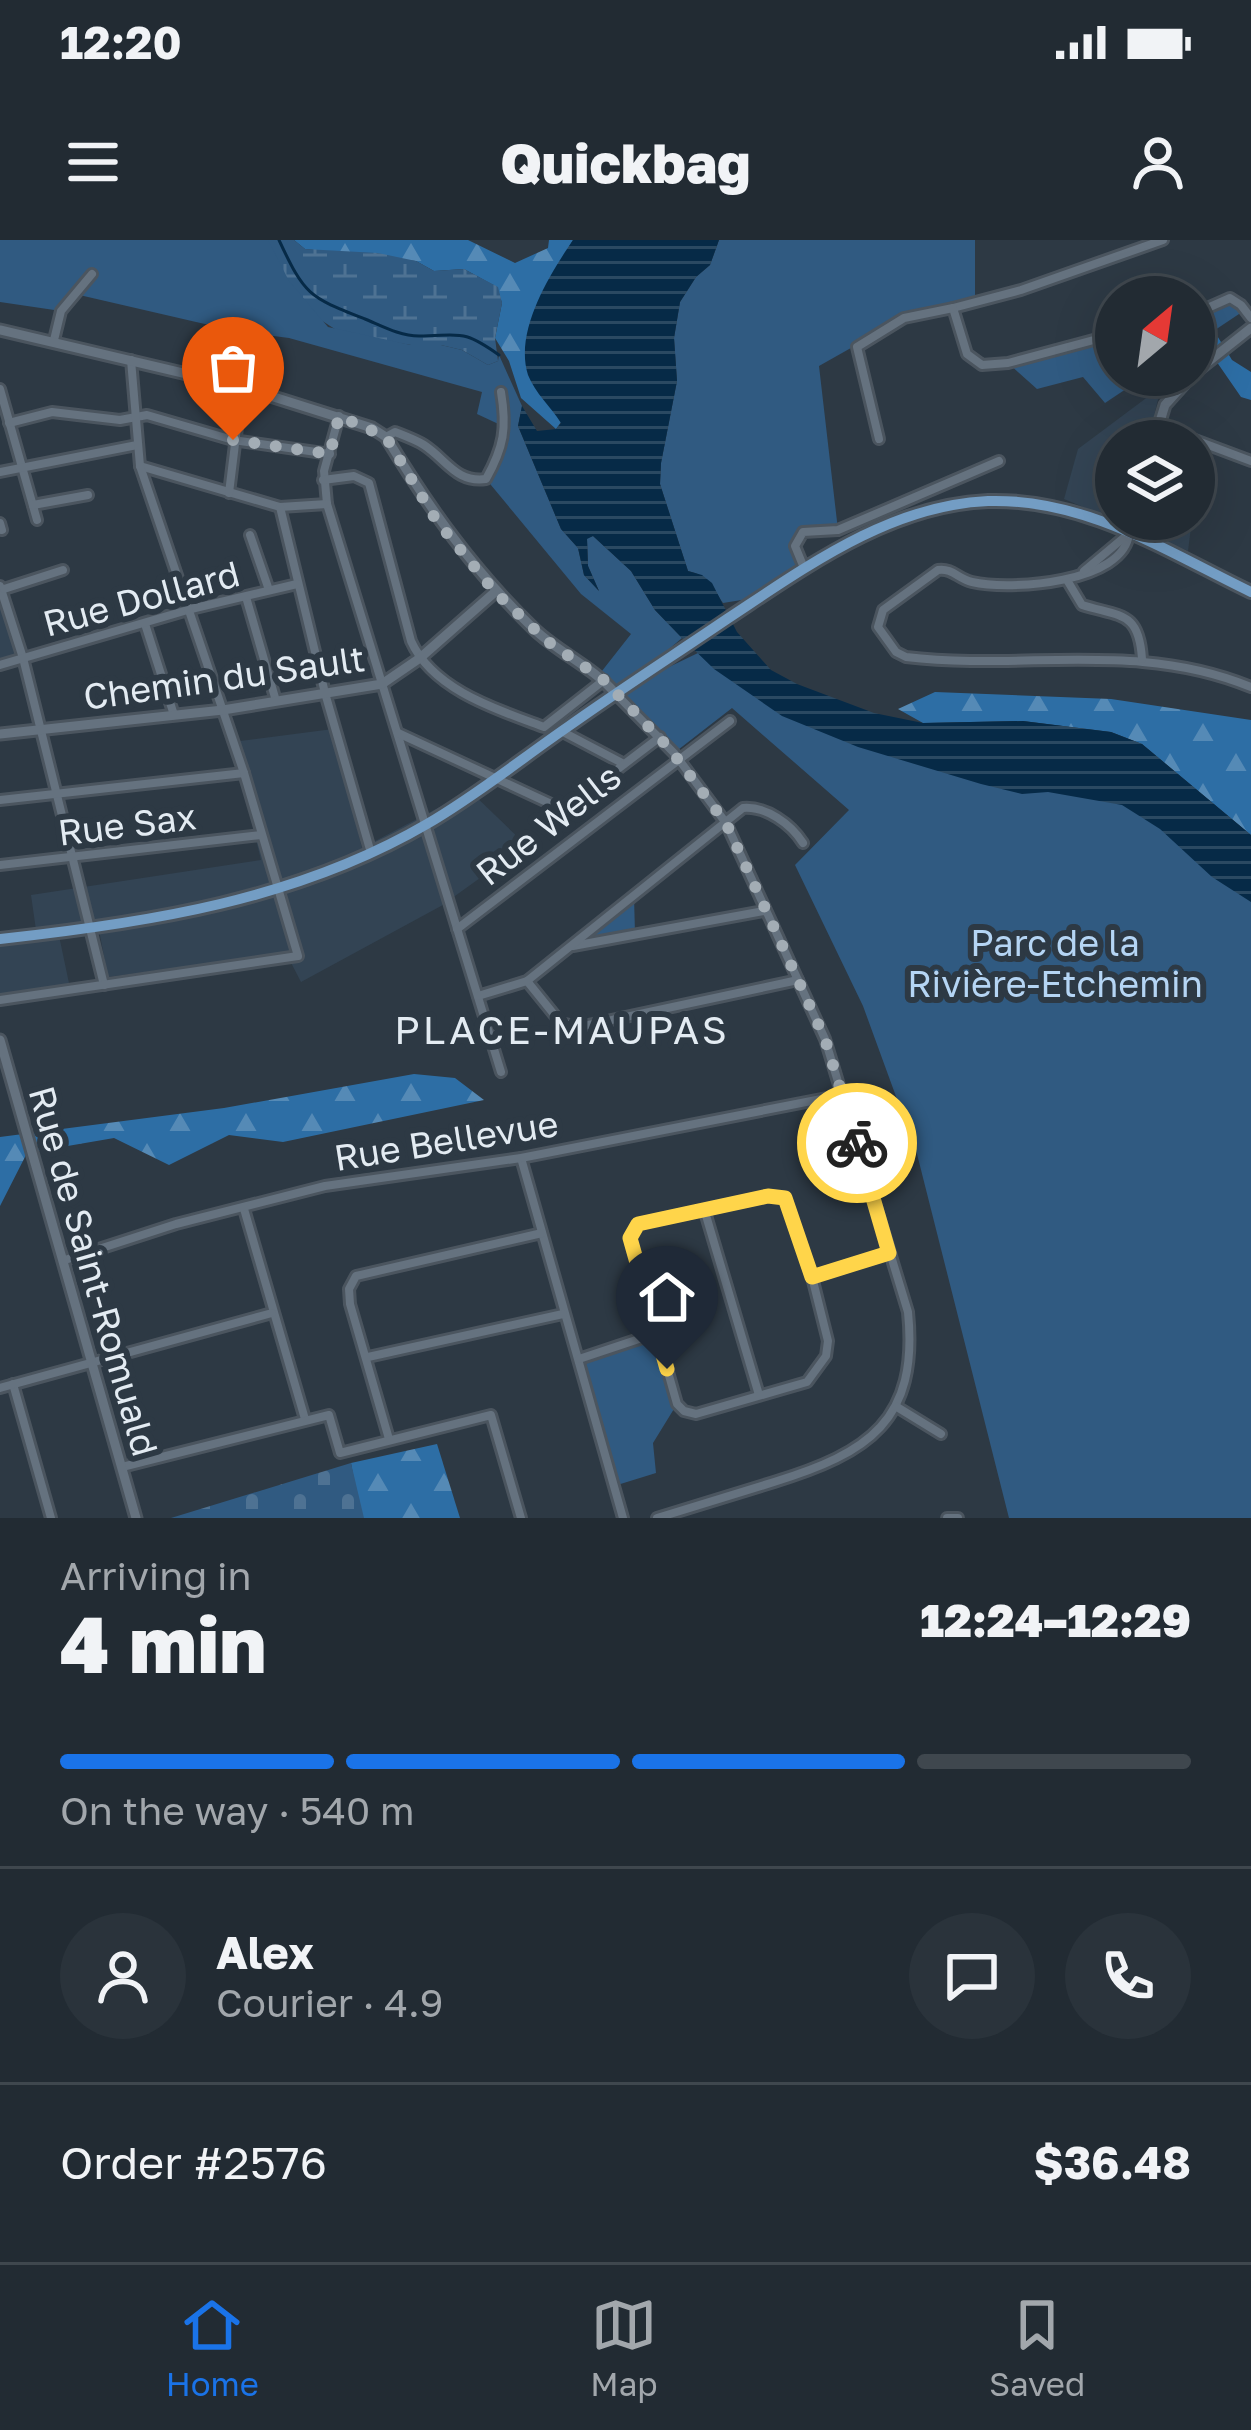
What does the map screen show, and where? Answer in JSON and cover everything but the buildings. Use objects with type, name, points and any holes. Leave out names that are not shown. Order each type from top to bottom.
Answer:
[{"type":"main road","points":[[0,939],[172,915],[278,889],[371,853],[499,778],[615,693],[804,568],[928,509],[1012,501],[1056,505],[1095,519]]},
{"type":"main road","points":[[1145,540],[1251,592]]},
{"type":"street","points":[[879,439],[857,347],[904,318],[1021,290],[1163,240]]},
{"type":"street","points":[[54,340],[61,311],[92,274]]},
{"type":"street","points":[[1215,305],[1230,298],[1251,318]]},
{"type":"street","points":[[952,308],[967,354],[989,366],[1095,339]]},
{"type":"street","points":[[1215,357],[1251,328]]},
{"type":"street","points":[[0,330],[242,387],[339,416],[386,437],[436,520],[495,592],[547,641],[604,680],[678,758],[726,823],[825,1039],[908,1312],[911,1342],[897,1407],[869,1441],[832,1464],[657,1518]]},
{"type":"street","points":[[0,1000],[298,956],[244,773],[140,466],[131,359]]},
{"type":"street","points":[[229,493],[242,387]]},
{"type":"street","points":[[0,389],[37,520]]},
{"type":"street","points":[[386,437],[395,432],[424,445],[457,475],[472,481],[486,479],[502,450],[507,427],[501,392]]},
{"type":"street","points":[[9,423],[52,412],[120,420],[147,415],[233,440],[330,454]]},
{"type":"street","points":[[339,416],[323,480],[327,504],[501,1072]]},
{"type":"street","points":[[0,472],[137,445]]},
{"type":"street","points":[[1215,448],[1251,461]]},
{"type":"street","points":[[804,568],[795,546],[803,532],[838,530],[999,461]]},
{"type":"street","points":[[140,466],[280,508],[327,504]]},
{"type":"street","points":[[323,480],[354,476],[369,483],[411,641],[420,658],[448,684],[544,728],[604,680]]},
{"type":"street","points":[[33,506],[88,494]]},
{"type":"street","points":[[280,508],[325,693],[371,853]]},
{"type":"street","points":[[250,535],[269,590]]},
{"type":"street","points":[[1128,540],[1119,556],[1066,580],[979,583],[943,569],[883,610],[878,627],[896,652],[907,657],[1142,659],[1212,672],[1251,687]]},
{"type":"street","points":[[63,570],[2,587],[104,985]]},
{"type":"street","points":[[1066,580],[1082,605],[1117,613],[1131,622],[1141,638],[1142,659]]},
{"type":"street","name":"Rue Dollard","points":[[0,665],[191,609],[297,584]]},
{"type":"street","name":"Chemin du Sault","points":[[0,734],[223,710],[382,684],[420,658],[495,592]]},
{"type":"street","points":[[246,597],[277,701]]},
{"type":"street","points":[[145,624],[174,715]]},
{"type":"street","name":"Rue Wells","points":[[457,928],[730,721]]},
{"type":"street","points":[[561,731],[624,764]]},
{"type":"street","points":[[397,732],[564,810],[660,737]]},
{"type":"street","points":[[0,800],[244,773]]},
{"type":"street","points":[[478,996],[526,981],[743,808],[752,807],[786,823],[803,843]]},
{"type":"street","name":"Rue Sax","points":[[0,865],[261,835]]},
{"type":"street","points":[[572,946],[764,910]]},
{"type":"street","points":[[526,981],[561,1022],[579,1027],[798,980]]},
{"type":"street","name":"Rue de Saint-Romuald","points":[[0,1040],[136,1518]]},
{"type":"street","name":"Rue Bellevue","points":[[64,1260],[176,1224],[325,1186],[521,1158],[842,1095]]},
{"type":"street","points":[[521,1158],[622,1518]]},
{"type":"street","points":[[768,1196],[785,1198],[828,1341],[826,1356],[807,1382],[696,1414],[684,1412],[677,1404],[630,1238],[638,1224],[705,1212],[768,1196]]},
{"type":"street","points":[[244,1209],[305,1419]]},
{"type":"street","points":[[705,1212],[759,1395]]},
{"type":"street","points":[[389,1439],[350,1304],[349,1289],[356,1276],[542,1233]]},
{"type":"street","points":[[812,1277],[889,1253]]},
{"type":"street","points":[[0,1388],[272,1312]]},
{"type":"street","points":[[368,1357],[563,1314]]},
{"type":"street","points":[[579,1359],[657,1334]]},
{"type":"street","points":[[14,1384],[51,1518]]},
{"type":"street","points":[[897,1407],[941,1434]]},
{"type":"street","points":[[122,1467],[329,1415],[340,1453],[491,1415],[521,1518]]},
{"type":"street","points":[[947,1518],[958,1518]]},
{"type":"shaded area","points":[[573,240],[719,240],[710,265],[680,302],[674,338],[677,381],[660,484],[688,571],[712,583],[737,632],[771,670],[874,713],[923,723],[1023,721],[1111,732],[1142,744],[1251,835],[1251,902],[1212,877],[1160,829],[1122,805],[1048,792],[1022,794],[981,784],[858,747],[782,716],[714,669],[655,610],[631,571],[593,536],[587,539],[588,566],[599,591],[584,575],[578,548],[561,529],[518,426],[522,406],[537,431],[556,429],[561,423],[528,375],[526,340],[537,304]]},
{"type":"shaded area","points":[[1149,396],[1159,396],[1153,420],[1117,420]]},
{"type":"shaded area","points":[[1095,436],[1095,512],[1064,499],[1078,449]]},
{"type":"shaded area","points":[[1162,540],[1189,540],[1188,551]]},
{"type":"shaded area","points":[[0,586],[23,658],[0,665]]},
{"type":"shaded area","points":[[333,729],[362,848],[470,791],[526,845],[441,906],[301,982],[286,953],[108,977],[98,925],[58,931],[70,988],[0,1002],[0,932],[36,930],[31,895],[261,860],[232,742]]},
{"type":"green space","name":"Parc de la Rivière-Etchemin","points":[[0,240],[268,240],[289,281],[328,327],[411,345],[441,345],[462,350],[488,365],[498,361],[499,355],[522,406],[518,426],[561,529],[578,548],[584,575],[599,591],[588,566],[587,538],[593,536],[631,571],[655,610],[682,638],[621,690],[698,653],[838,719],[1084,765],[1251,864],[1251,1518],[1009,1518],[917,1154],[863,1006],[795,865],[849,810],[732,708],[674,753],[598,676],[631,634],[581,594],[486,479],[507,428],[477,414],[482,392],[289,338],[235,331],[75,294],[61,311],[0,302]]},
{"type":"green space","points":[[197,240],[294,240],[305,249],[378,253],[416,261],[434,271],[464,269],[498,287],[502,303],[495,338],[498,361],[488,365],[462,350],[441,345],[341,333]]},
{"type":"green space","points":[[294,240],[468,240],[515,263],[548,248],[549,240],[573,240],[533,314],[561,422],[556,429],[521,398],[509,361],[495,338],[502,303],[497,287],[464,269],[434,271],[416,261],[305,249]]},
{"type":"green space","points":[[719,240],[975,240],[975,302],[904,318],[819,366],[838,530],[803,532],[797,553],[808,565],[760,597],[723,603],[705,579],[688,571],[660,484],[677,381],[674,338],[680,302],[710,265]]},
{"type":"green space","points":[[1227,299],[1245,310],[1215,330],[1215,304]]},
{"type":"green space","points":[[1215,332],[1232,360],[1251,372],[1251,400],[1241,397],[1215,359]]},
{"type":"green space","points":[[1095,340],[1095,391],[1083,377],[1037,389],[1008,363]]},
{"type":"green space","points":[[935,692],[1111,699],[1251,720],[1251,835],[1142,744],[1111,732],[1023,721],[923,723],[898,709]]},
{"type":"green space","points":[[634,896],[635,934],[572,946]]},
{"type":"green space","points":[[414,1074],[455,1078],[484,1100],[283,1142],[229,1135],[169,1165],[114,1138],[27,1153],[0,1206],[0,1137],[224,1108]]},
{"type":"green space","points":[[657,1333],[677,1404],[653,1443],[656,1473],[614,1486],[579,1359]]},
{"type":"green space","points":[[437,1444],[460,1518],[361,1518],[351,1463]]},
{"type":"green space","points":[[351,1463],[364,1518],[171,1518]]},
{"type":"waterway","points":[[279,240],[303,284],[332,305],[405,334],[468,337],[499,355]]},
{"type":"way so far","points":[[233,440],[330,454],[339,416],[386,437],[436,520],[495,592],[547,641],[604,680],[660,737],[726,823],[825,1039],[857,1143]]},
{"type":"district","name":"PLACE-MAUPAS","points":[[562,1029]]},
{"type":"route","points":[[667,1369],[630,1238],[632,1230],[638,1224],[768,1196],[785,1198],[812,1277],[889,1253],[857,1143]]}]
